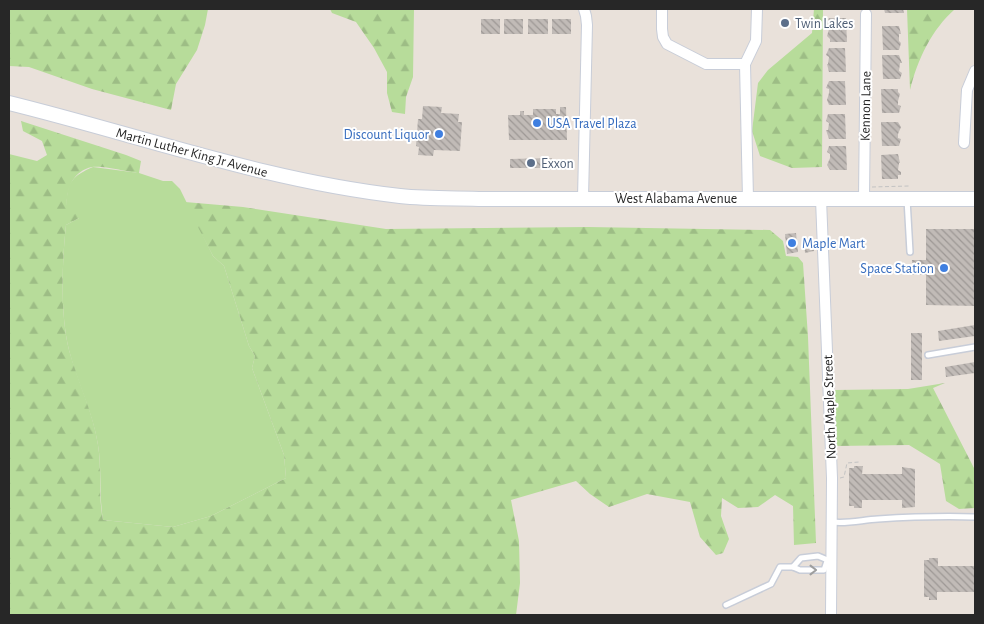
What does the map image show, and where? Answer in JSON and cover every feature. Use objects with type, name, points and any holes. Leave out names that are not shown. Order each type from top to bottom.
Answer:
[{"type":"main road","name":"Martin Luther King Jr Avenue","points":[[9,103],[239,166],[326,185],[377,193]]},
{"type":"main road","name":"West Alabama Avenue","points":[[377,193],[411,197],[821,199],[864,193],[908,192],[975,199]]},
{"type":"street","points":[[583,198],[587,25],[584,9]]},
{"type":"street","points":[[662,9],[662,30],[667,44],[706,64],[745,64]]},
{"type":"street","points":[[748,198],[745,64],[756,41],[757,9]]},
{"type":"street","name":"Kennon Lane","points":[[864,193],[866,14]]},
{"type":"street","points":[[964,143],[967,90],[975,71]]},
{"type":"street","name":"North Maple Street","points":[[821,199],[832,478],[832,522],[829,561],[831,615]]},
{"type":"lane","points":[[908,192],[910,252]]},
{"type":"lane","points":[[928,356],[975,347]]},
{"type":"lane","points":[[832,522],[845,523],[926,516],[975,516]]},
{"type":"lane","points":[[726,605],[771,584],[780,567],[793,567],[800,570],[824,570],[829,561],[818,556],[801,558],[793,567]]},
{"type":"path","points":[[864,193],[903,187],[908,192]]},
{"type":"path","points":[[837,479],[844,477],[846,463],[859,462]]},
{"type":"green space","points":[[9,9],[208,9],[197,50],[176,84],[171,110],[92,89],[29,67],[9,66]]},
{"type":"green space","points":[[330,9],[414,9],[413,77],[406,97],[405,114],[392,112],[387,93],[387,72],[374,48],[356,22],[332,13]]},
{"type":"green space","points":[[814,9],[823,9],[822,167],[792,168],[760,156],[752,131],[758,83],[768,70],[812,33]]},
{"type":"green space","points":[[907,9],[955,9],[939,26],[926,46],[910,90]]},
{"type":"green space","points":[[21,121],[141,161],[139,173],[102,167],[85,169],[75,177],[69,187],[67,200],[67,206],[73,205],[84,211],[79,218],[66,225],[63,271],[64,320],[69,350],[96,433],[103,520],[173,527],[211,516],[286,478],[284,455],[252,368],[255,356],[249,346],[224,266],[213,256],[185,202],[243,207],[386,229],[588,227],[770,230],[783,241],[786,256],[798,257],[803,263],[808,337],[816,543],[794,545],[793,506],[775,495],[758,507],[738,508],[722,498],[721,516],[729,539],[723,553],[716,555],[700,537],[690,502],[647,494],[609,507],[590,494],[576,481],[511,500],[519,541],[520,583],[516,615],[9,615],[9,154],[37,161],[47,155],[42,141],[23,131]]},
{"type":"green space","points":[[93,167],[139,173],[163,181],[172,181],[180,189],[213,256],[224,266],[249,346],[255,356],[252,368],[284,455],[286,478],[211,516],[173,527],[103,520],[100,463],[96,433],[69,350],[63,304],[66,225],[79,218],[67,207],[69,186],[75,177]]},
{"type":"green space","points":[[945,383],[933,388],[975,470],[975,508],[959,509],[946,501],[940,464],[909,445],[836,446],[834,390],[908,389]]},
{"type":"building","points":[[884,9],[903,9],[904,13],[885,13]]},
{"type":"building","points":[[829,18],[846,18],[847,42],[830,42],[827,36],[830,26],[827,24]]},
{"type":"building","points":[[481,19],[500,19],[500,34],[481,34]]},
{"type":"building","points":[[504,19],[523,19],[523,34],[504,34]]},
{"type":"building","points":[[528,19],[548,19],[548,34],[528,34]]},
{"type":"building","points":[[552,19],[571,19],[571,34],[552,34]]},
{"type":"building","points":[[882,26],[899,26],[901,34],[899,34],[899,41],[901,43],[899,50],[883,50]]},
{"type":"building","points":[[829,48],[845,48],[846,72],[829,72],[827,64],[829,57],[826,55]]},
{"type":"building","points":[[882,55],[899,55],[902,63],[900,63],[899,71],[902,73],[900,79],[883,79]]},
{"type":"building","points":[[829,81],[845,81],[846,105],[829,105],[827,100],[829,89],[826,88]]},
{"type":"building","points":[[881,89],[898,89],[900,94],[898,105],[901,106],[899,113],[882,113]]},
{"type":"building","name":"Discount Liquor","points":[[423,106],[442,107],[441,113],[459,114],[458,122],[462,122],[460,151],[434,150],[433,156],[418,155],[419,147],[416,146],[418,119],[422,119]]},
{"type":"building","name":"USA Travel Plaza","points":[[560,107],[566,107],[567,140],[509,140],[508,115],[520,115],[520,111],[524,111],[524,115],[533,115],[533,109],[556,109],[556,114],[560,114]]},
{"type":"building","points":[[828,114],[845,114],[846,139],[829,139],[826,130],[828,130],[829,123],[826,121]]},
{"type":"building","points":[[881,122],[898,122],[901,127],[898,134],[898,138],[901,139],[899,146],[882,146]]},
{"type":"building","points":[[829,146],[846,146],[847,170],[830,170],[827,165],[830,158],[830,154],[827,152]]},
{"type":"building","points":[[898,154],[900,163],[898,170],[901,172],[901,175],[898,175],[898,179],[882,179],[881,155]]},
{"type":"building","points":[[552,158],[552,168],[510,168],[510,159]]},
{"type":"building","name":"Space Station","points":[[926,229],[975,229],[975,306],[926,305],[926,275],[912,275],[912,260],[926,260]]},
{"type":"building","name":"Maple Mart","points":[[796,233],[798,252],[787,254],[785,234]]},
{"type":"building","points":[[813,241],[814,251],[805,253],[804,242]]},
{"type":"building","points":[[975,325],[975,336],[939,341],[938,331]]},
{"type":"building","points":[[911,333],[922,333],[922,380],[911,380]]},
{"type":"building","points":[[975,362],[975,373],[946,377],[945,367]]},
{"type":"building","points":[[854,466],[863,466],[862,474],[902,474],[902,467],[915,469],[915,507],[902,508],[902,500],[862,500],[862,508],[849,506],[849,468],[854,468]]},
{"type":"building","points":[[929,558],[938,558],[938,566],[975,566],[975,592],[937,592],[937,600],[929,600],[929,597],[924,597],[924,560],[929,560]]},
{"type":"place","name":"Twin Lakes","points":[[785,23]]},
{"type":"place","name":"USA Travel Plaza","points":[[537,123]]},
{"type":"place","name":"Discount Liquor","points":[[439,134]]},
{"type":"place","name":"Exxon","points":[[531,163]]},
{"type":"place","name":"Maple Mart","points":[[792,243]]},
{"type":"place","name":"Space Station","points":[[944,268]]}]
